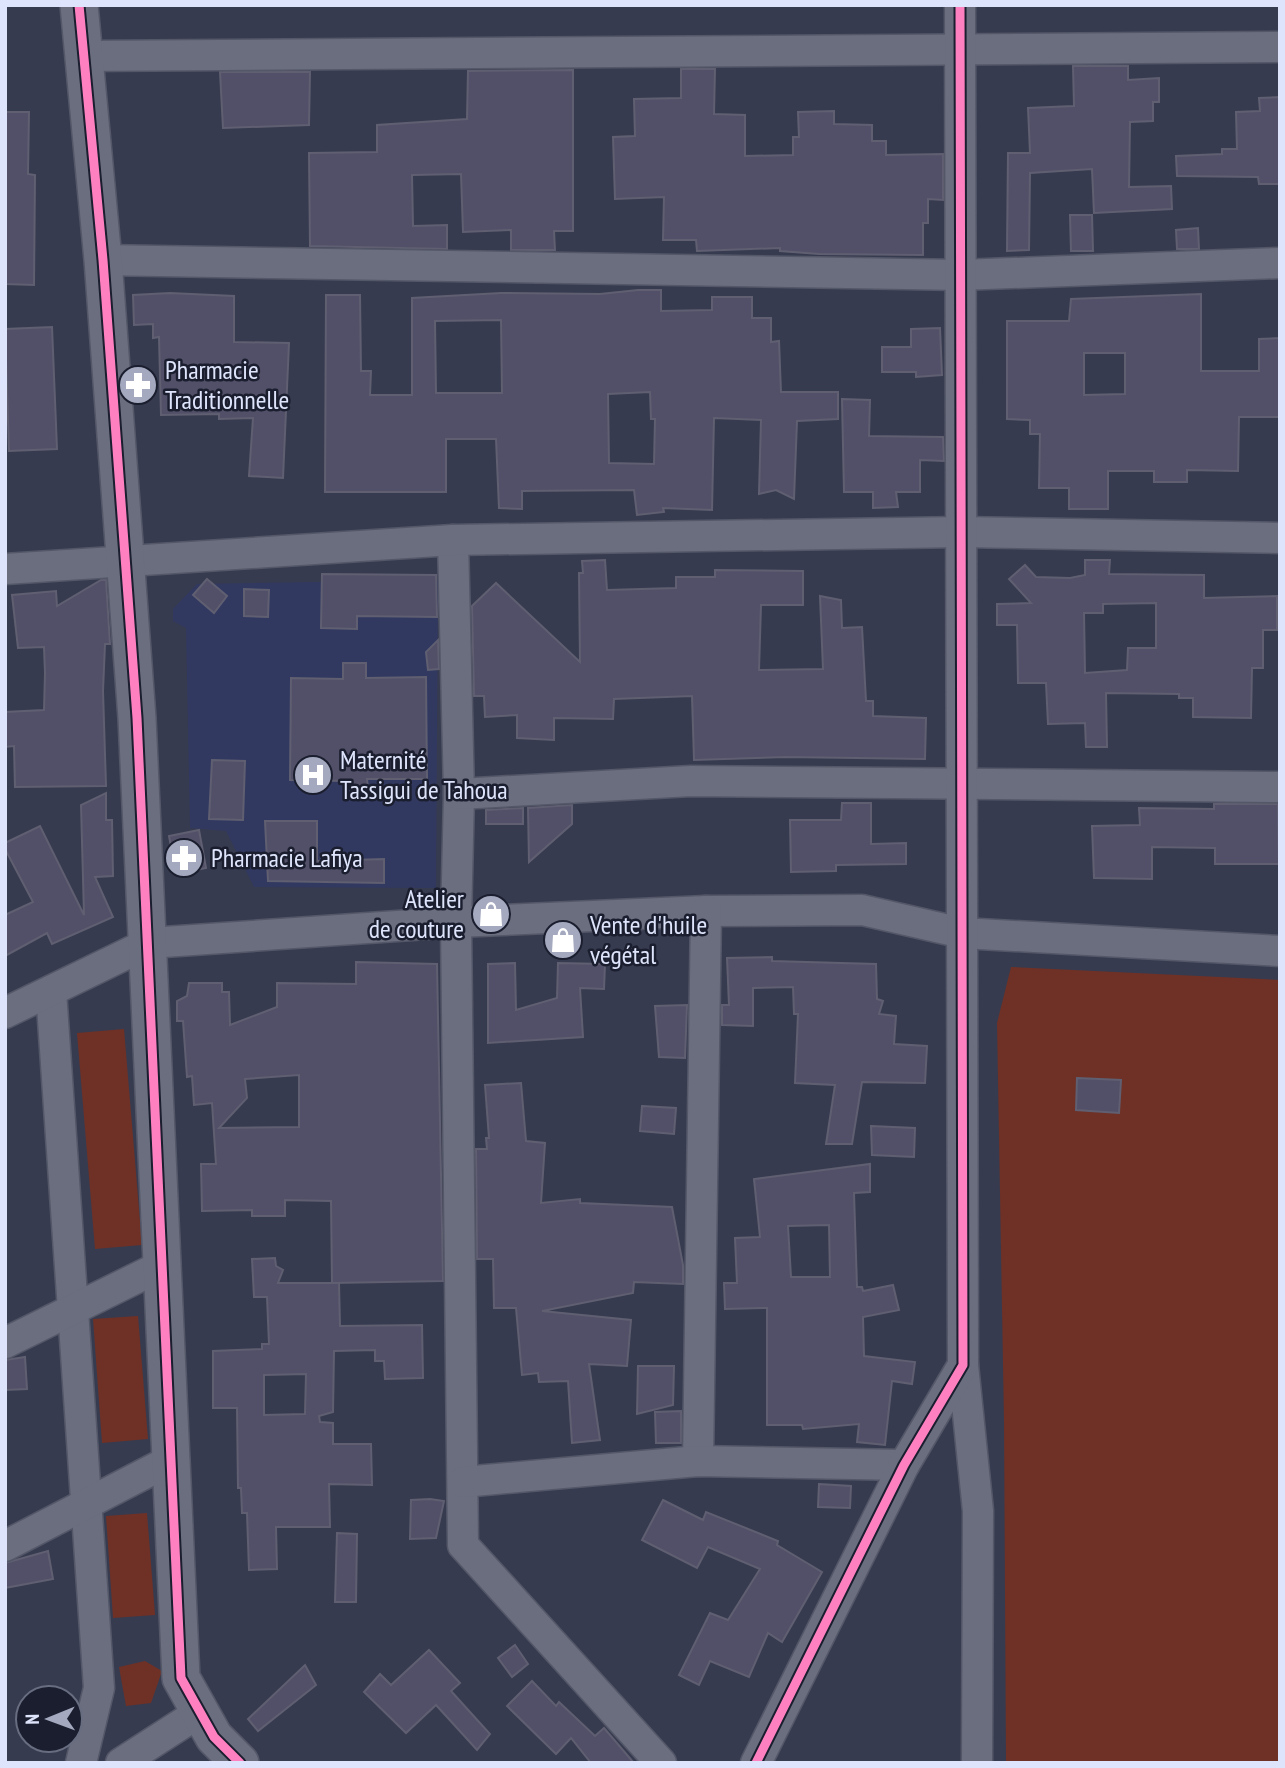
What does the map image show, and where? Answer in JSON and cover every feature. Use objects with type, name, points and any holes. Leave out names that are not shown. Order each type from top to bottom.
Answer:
[{"type":"street","points":[[79,5],[103,260],[126,560],[149,943],[181,1678],[214,1737],[240,1763]]},
{"type":"street","points":[[960,5],[963,1365],[978,1511],[977,1763]]},
{"type":"street","points":[[84,56],[961,47],[1280,47]]},
{"type":"street","points":[[103,260],[961,275],[1280,263]]},
{"type":"street","points":[[5,569],[453,540],[961,532],[1280,538]]},
{"type":"street","points":[[453,540],[459,794],[456,922],[463,1545],[660,1763]]},
{"type":"street","points":[[459,794],[691,781],[1280,787]]},
{"type":"street","points":[[5,1013],[149,943],[456,922],[706,911],[862,910],[962,933],[1280,951]]},
{"type":"street","points":[[698,1461],[706,911]]},
{"type":"street","points":[[51,991],[99,1688],[81,1763]]},
{"type":"street","points":[[5,1343],[163,1265]]},
{"type":"street","points":[[757,1763],[904,1465],[963,1365]]},
{"type":"street","points":[[5,1546],[172,1460]]},
{"type":"street","points":[[463,1482],[698,1461],[904,1465]]},
{"type":"street","points":[[121,1763],[200,1712]]},
{"type":"shaded area","name":"Maternité Tassigui de Tahoua","points":[[438,580],[436,888],[254,887],[226,831],[190,828],[186,628],[173,621],[173,609],[197,584]]},
{"type":"shaded area","points":[[1011,967],[1280,980],[1280,1763],[1006,1763],[1004,1421],[997,1023]]},
{"type":"shaded area","points":[[124,1029],[142,1245],[95,1249],[77,1033]]},
{"type":"shaded area","points":[[138,1316],[148,1439],[102,1443],[93,1319]]},
{"type":"shaded area","points":[[147,1513],[155,1615],[113,1618],[106,1516]]},
{"type":"shaded area","points":[[145,1661],[162,1671],[151,1703],[126,1706],[119,1667]]},
{"type":"building","points":[[1073,66],[1128,66],[1128,80],[1159,78],[1159,102],[1153,102],[1153,121],[1130,122],[1129,187],[1171,186],[1172,209],[1094,213],[1092,169],[1030,173],[1029,250],[1007,251],[1008,153],[1030,153],[1028,108],[1074,106]]},
{"type":"building","points":[[681,69],[715,69],[714,114],[745,115],[745,156],[793,155],[793,137],[799,137],[798,112],[834,111],[834,124],[872,125],[872,141],[886,141],[886,155],[943,154],[943,200],[928,199],[928,223],[923,223],[923,255],[819,254],[780,251],[780,248],[697,251],[696,240],[663,240],[664,197],[615,199],[613,137],[635,136],[634,99],[681,98]]},
{"type":"building","points":[[573,70],[573,231],[554,231],[555,250],[511,250],[511,230],[463,232],[461,174],[412,175],[413,226],[447,225],[447,249],[310,246],[309,153],[377,152],[377,125],[467,119],[468,71]]},
{"type":"building","points":[[220,72],[310,72],[309,125],[223,128]]},
{"type":"building","points":[[1280,97],[1280,184],[1259,184],[1258,177],[1177,176],[1176,156],[1222,154],[1222,149],[1237,149],[1236,112],[1260,111],[1259,98]]},
{"type":"building","points":[[5,112],[29,112],[28,174],[35,175],[34,285],[5,284]]},
{"type":"building","points":[[1070,215],[1092,215],[1093,251],[1071,251]]},
{"type":"building","points":[[1198,228],[1199,249],[1177,249],[1176,230]]},
{"type":"building","points":[[661,290],[661,311],[712,310],[712,297],[752,297],[752,318],[771,318],[771,342],[779,341],[781,392],[838,392],[838,419],[797,421],[794,499],[776,490],[759,494],[761,420],[714,418],[712,510],[663,508],[664,512],[637,515],[634,490],[522,491],[522,509],[499,508],[496,439],[446,439],[446,492],[325,492],[326,295],[360,295],[361,371],[371,371],[370,395],[412,395],[412,298],[501,293],[600,294]],"holes":[[[501,320],[502,393],[436,393],[435,321]],[[650,392],[651,419],[655,419],[654,464],[609,463],[608,394]]]},
{"type":"building","points":[[170,293],[234,296],[234,342],[289,343],[283,478],[249,476],[253,418],[219,419],[219,414],[161,415],[159,337],[153,338],[153,324],[134,325],[133,295]]},
{"type":"building","points":[[1201,294],[1201,371],[1259,371],[1259,339],[1280,338],[1280,417],[1239,417],[1238,471],[1187,470],[1187,482],[1154,482],[1154,471],[1108,471],[1108,509],[1069,509],[1069,488],[1039,488],[1040,434],[1030,434],[1030,420],[1007,419],[1007,321],[1069,321],[1071,299]],"holes":[[[1084,353],[1125,353],[1125,394],[1084,395]]]},
{"type":"building","points":[[52,327],[57,449],[9,451],[5,329]]},
{"type":"building","points":[[940,328],[942,375],[916,377],[916,372],[882,372],[882,347],[911,347],[911,329]]},
{"type":"building","points":[[842,399],[870,400],[869,436],[943,437],[944,461],[920,460],[920,492],[896,492],[898,507],[873,508],[873,492],[844,492]]},
{"type":"building","points":[[605,560],[607,590],[676,588],[676,577],[715,577],[715,570],[803,571],[803,605],[761,605],[759,670],[823,669],[820,596],[841,600],[842,628],[862,627],[866,701],[873,701],[873,716],[926,718],[925,759],[786,757],[694,760],[692,696],[614,699],[613,719],[554,718],[554,740],[517,738],[517,715],[485,717],[484,696],[474,696],[472,606],[496,583],[580,662],[579,573],[583,573],[582,561]]},
{"type":"building","points":[[1085,560],[1110,560],[1109,574],[1204,575],[1204,598],[1277,596],[1277,630],[1263,630],[1263,668],[1252,668],[1251,718],[1193,717],[1193,698],[1179,698],[1179,694],[1106,693],[1107,747],[1086,747],[1085,723],[1048,724],[1046,683],[1018,683],[1017,625],[997,625],[997,604],[1031,603],[1009,579],[1025,565],[1036,577],[1070,578],[1085,575]],"holes":[[[1156,603],[1156,648],[1128,648],[1127,670],[1085,673],[1084,613],[1103,613],[1103,604]]]},
{"type":"building","points":[[322,574],[436,575],[437,617],[357,616],[357,629],[321,628]]},
{"type":"building","points":[[207,579],[227,596],[214,613],[193,595]]},
{"type":"building","points":[[101,580],[106,580],[110,644],[105,644],[103,691],[106,786],[15,787],[14,746],[5,747],[5,712],[44,710],[45,673],[44,647],[18,648],[12,595],[56,591],[57,606]]},
{"type":"building","points":[[244,589],[269,590],[268,617],[244,616]]},
{"type":"building","points":[[438,640],[439,669],[428,670],[426,652]]},
{"type":"building","points":[[343,663],[366,663],[366,678],[426,677],[427,779],[367,779],[368,788],[344,788],[344,781],[290,780],[291,678],[343,679]]},
{"type":"building","points":[[212,760],[245,761],[243,820],[209,819]]},
{"type":"building","points":[[106,793],[106,820],[112,820],[113,876],[95,877],[113,917],[52,944],[47,933],[5,956],[5,915],[33,902],[5,849],[5,843],[40,826],[84,915],[81,805]]},
{"type":"building","points":[[842,803],[871,803],[871,844],[906,843],[906,864],[836,865],[836,871],[791,872],[790,820],[841,820]]},
{"type":"building","points":[[1214,804],[1278,804],[1279,864],[1215,864],[1215,848],[1152,847],[1152,879],[1094,878],[1092,826],[1140,825],[1139,808],[1214,809]]},
{"type":"building","points":[[572,805],[572,824],[529,862],[528,808]]},
{"type":"building","points":[[523,808],[523,824],[486,824],[486,810]]},
{"type":"building","points":[[265,821],[317,821],[317,861],[384,859],[384,883],[268,881]]},
{"type":"building","points":[[199,830],[206,868],[176,874],[169,836]]},
{"type":"building","points":[[772,957],[772,961],[876,964],[877,999],[883,1001],[879,1014],[896,1016],[894,1044],[927,1046],[925,1083],[862,1082],[852,1144],[826,1144],[835,1085],[795,1083],[798,1014],[794,1014],[793,987],[753,988],[753,1026],[722,1025],[722,1005],[729,1005],[727,958]]},
{"type":"building","points":[[356,962],[437,964],[443,1281],[332,1283],[331,1201],[285,1200],[285,1216],[252,1216],[252,1210],[202,1211],[201,1164],[216,1164],[212,1103],[194,1105],[192,1076],[187,1077],[183,1021],[177,1021],[177,1001],[187,996],[189,983],[222,983],[222,992],[229,992],[230,1025],[277,1007],[277,983],[356,984]],"holes":[[[299,1075],[299,1127],[219,1128],[247,1098],[245,1079]]]},
{"type":"building","points":[[515,963],[516,1010],[557,998],[558,963],[605,964],[604,989],[580,988],[583,1037],[488,1043],[488,964]]},
{"type":"building","points":[[687,1005],[685,1058],[659,1057],[655,1006]]},
{"type":"building","points":[[1077,1078],[1121,1080],[1119,1113],[1076,1110]]},
{"type":"building","points":[[521,1083],[526,1141],[545,1143],[541,1203],[580,1199],[580,1203],[672,1207],[683,1265],[683,1284],[634,1282],[633,1293],[542,1311],[631,1320],[627,1366],[589,1364],[600,1440],[572,1443],[568,1381],[539,1382],[538,1373],[522,1375],[516,1308],[494,1308],[493,1259],[477,1259],[476,1149],[487,1149],[486,1138],[489,1138],[485,1085]]},
{"type":"building","points":[[642,1106],[676,1108],[674,1134],[640,1131]]},
{"type":"building","points":[[871,1126],[915,1128],[914,1157],[872,1155]]},
{"type":"building","points":[[870,1164],[870,1192],[854,1193],[857,1287],[862,1287],[863,1291],[893,1285],[899,1310],[863,1317],[864,1356],[915,1362],[912,1384],[892,1381],[885,1445],[857,1442],[859,1424],[803,1429],[802,1425],[767,1425],[767,1308],[725,1309],[724,1283],[737,1283],[735,1238],[760,1237],[754,1179]],"holes":[[[829,1225],[830,1277],[791,1277],[788,1226]]]},
{"type":"building","points":[[275,1258],[276,1266],[283,1270],[278,1283],[339,1283],[340,1326],[422,1325],[423,1378],[385,1379],[384,1361],[375,1361],[375,1350],[334,1351],[333,1412],[319,1416],[320,1422],[333,1423],[333,1444],[371,1444],[372,1485],[329,1484],[330,1527],[276,1527],[277,1569],[249,1570],[247,1513],[242,1513],[241,1488],[238,1488],[237,1408],[213,1408],[213,1351],[262,1349],[262,1344],[269,1344],[267,1297],[254,1297],[252,1259]],"holes":[[[306,1374],[305,1414],[264,1415],[264,1375]]]},
{"type":"building","points":[[25,1357],[27,1389],[5,1390],[5,1360]]},
{"type":"building","points":[[638,1366],[674,1366],[673,1405],[637,1414]]},
{"type":"building","points":[[681,1411],[681,1443],[656,1443],[655,1412]]},
{"type":"building","points":[[819,1484],[851,1486],[850,1508],[818,1507]]},
{"type":"building","points":[[411,1500],[444,1501],[436,1538],[410,1539]]},
{"type":"building","points":[[663,1500],[703,1520],[706,1512],[778,1541],[777,1545],[822,1572],[782,1642],[768,1633],[749,1677],[710,1661],[699,1685],[679,1675],[710,1613],[728,1620],[760,1569],[708,1547],[697,1568],[642,1540]]},
{"type":"building","points":[[337,1533],[357,1534],[356,1602],[335,1602]]},
{"type":"building","points":[[48,1551],[53,1579],[5,1588],[5,1563]]},
{"type":"building","points":[[515,1645],[528,1664],[512,1677],[498,1658]]},
{"type":"building","points":[[429,1650],[460,1683],[451,1691],[490,1734],[477,1750],[436,1705],[406,1733],[364,1692],[380,1674],[391,1685]]},
{"type":"building","points":[[305,1665],[316,1685],[258,1731],[248,1719]]},
{"type":"building","points":[[532,1681],[556,1706],[559,1702],[595,1736],[604,1728],[634,1763],[591,1763],[571,1738],[556,1754],[507,1706]]},
{"type":"cycle path","points":[[79,5],[103,260],[137,718],[181,1678],[214,1737],[240,1763]]},
{"type":"cycle path","points":[[756,1763],[904,1465],[963,1365],[960,5]]},
{"type":"place","name":"Pharmacie Traditionnelle","points":[[138,385]]},
{"type":"place","name":"Maternité Tassigui de Tahoua","points":[[313,775]]},
{"type":"place","name":"Pharmacie Lafiya","points":[[184,858]]},
{"type":"place","name":"Atelier de couture","points":[[491,914]]},
{"type":"place","name":"Vente d'huile végétal","points":[[563,940]]}]
